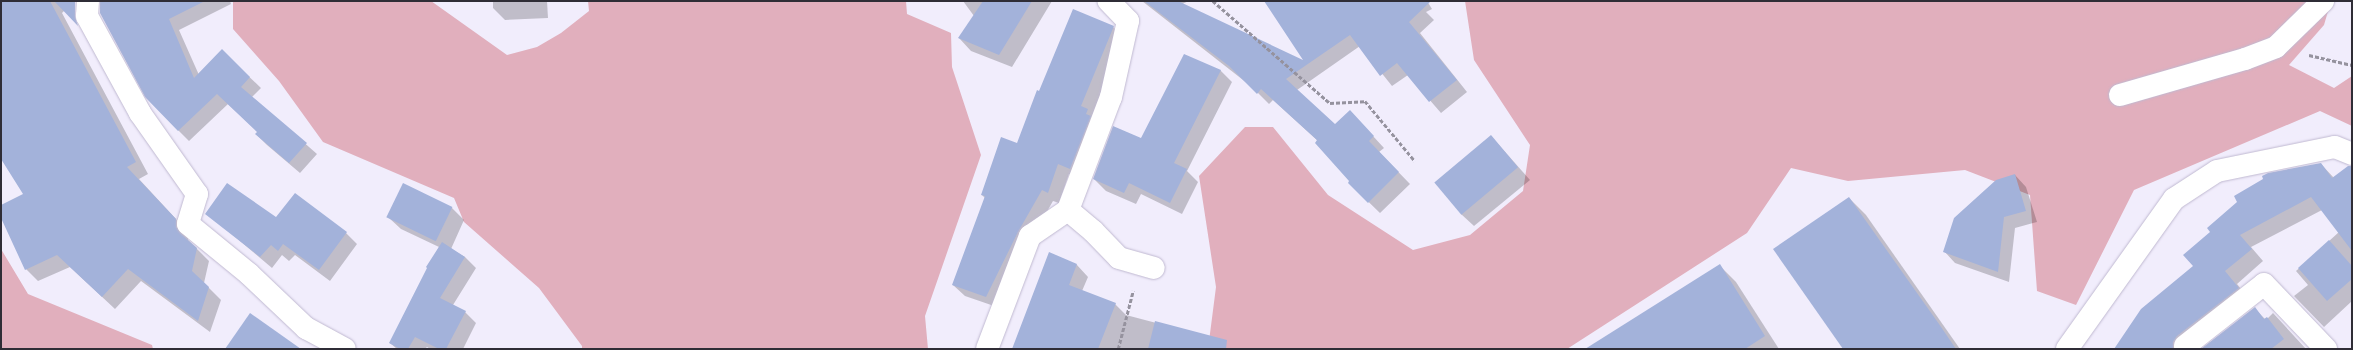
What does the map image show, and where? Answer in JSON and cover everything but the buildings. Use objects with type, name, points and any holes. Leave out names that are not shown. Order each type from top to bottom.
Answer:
[{"type":"street","points":[[88,1],[87,16],[140,113],[197,194],[188,224],[249,274],[306,328],[345,349]]},
{"type":"street","points":[[987,349],[1030,236],[1068,210],[1111,97],[1128,21],[1109,1]]},
{"type":"street","points":[[2120,95],[2245,59],[2276,47],[2323,1]]},
{"type":"street","points":[[2067,349],[2174,199],[2217,171],[2335,147],[2352,154]]},
{"type":"street","points":[[1068,210],[1093,231],[1119,258],[1147,266]]},
{"type":"street","points":[[2185,346],[2264,284],[2326,349]]},
{"type":"path","points":[[1213,1],[1330,103],[1365,101],[1415,162]]},
{"type":"path","points":[[2276,47],[2352,66]]},
{"type":"path","points":[[1118,349],[1147,266]]},
{"type":"shaded area","points":[[233,1],[431,1],[507,55],[537,47],[561,33],[589,11],[588,1],[906,1],[907,14],[951,33],[952,67],[981,155],[925,316],[928,349],[582,349],[582,346],[539,288],[464,222],[454,198],[323,142],[279,81],[233,29]]},
{"type":"shaded area","points":[[1465,1],[2331,1],[2324,25],[2289,65],[2334,88],[2352,76],[2352,126],[2320,111],[2134,190],[2076,305],[2037,291],[2030,195],[1965,170],[1848,181],[1791,168],[1747,233],[1567,349],[1208,349],[1216,287],[1199,176],[1245,127],[1273,127],[1328,195],[1413,250],[1470,235],[1523,191],[1530,145],[1474,60]]},
{"type":"shaded area","points":[[1,249],[28,294],[152,345],[153,349],[1,349]]}]
